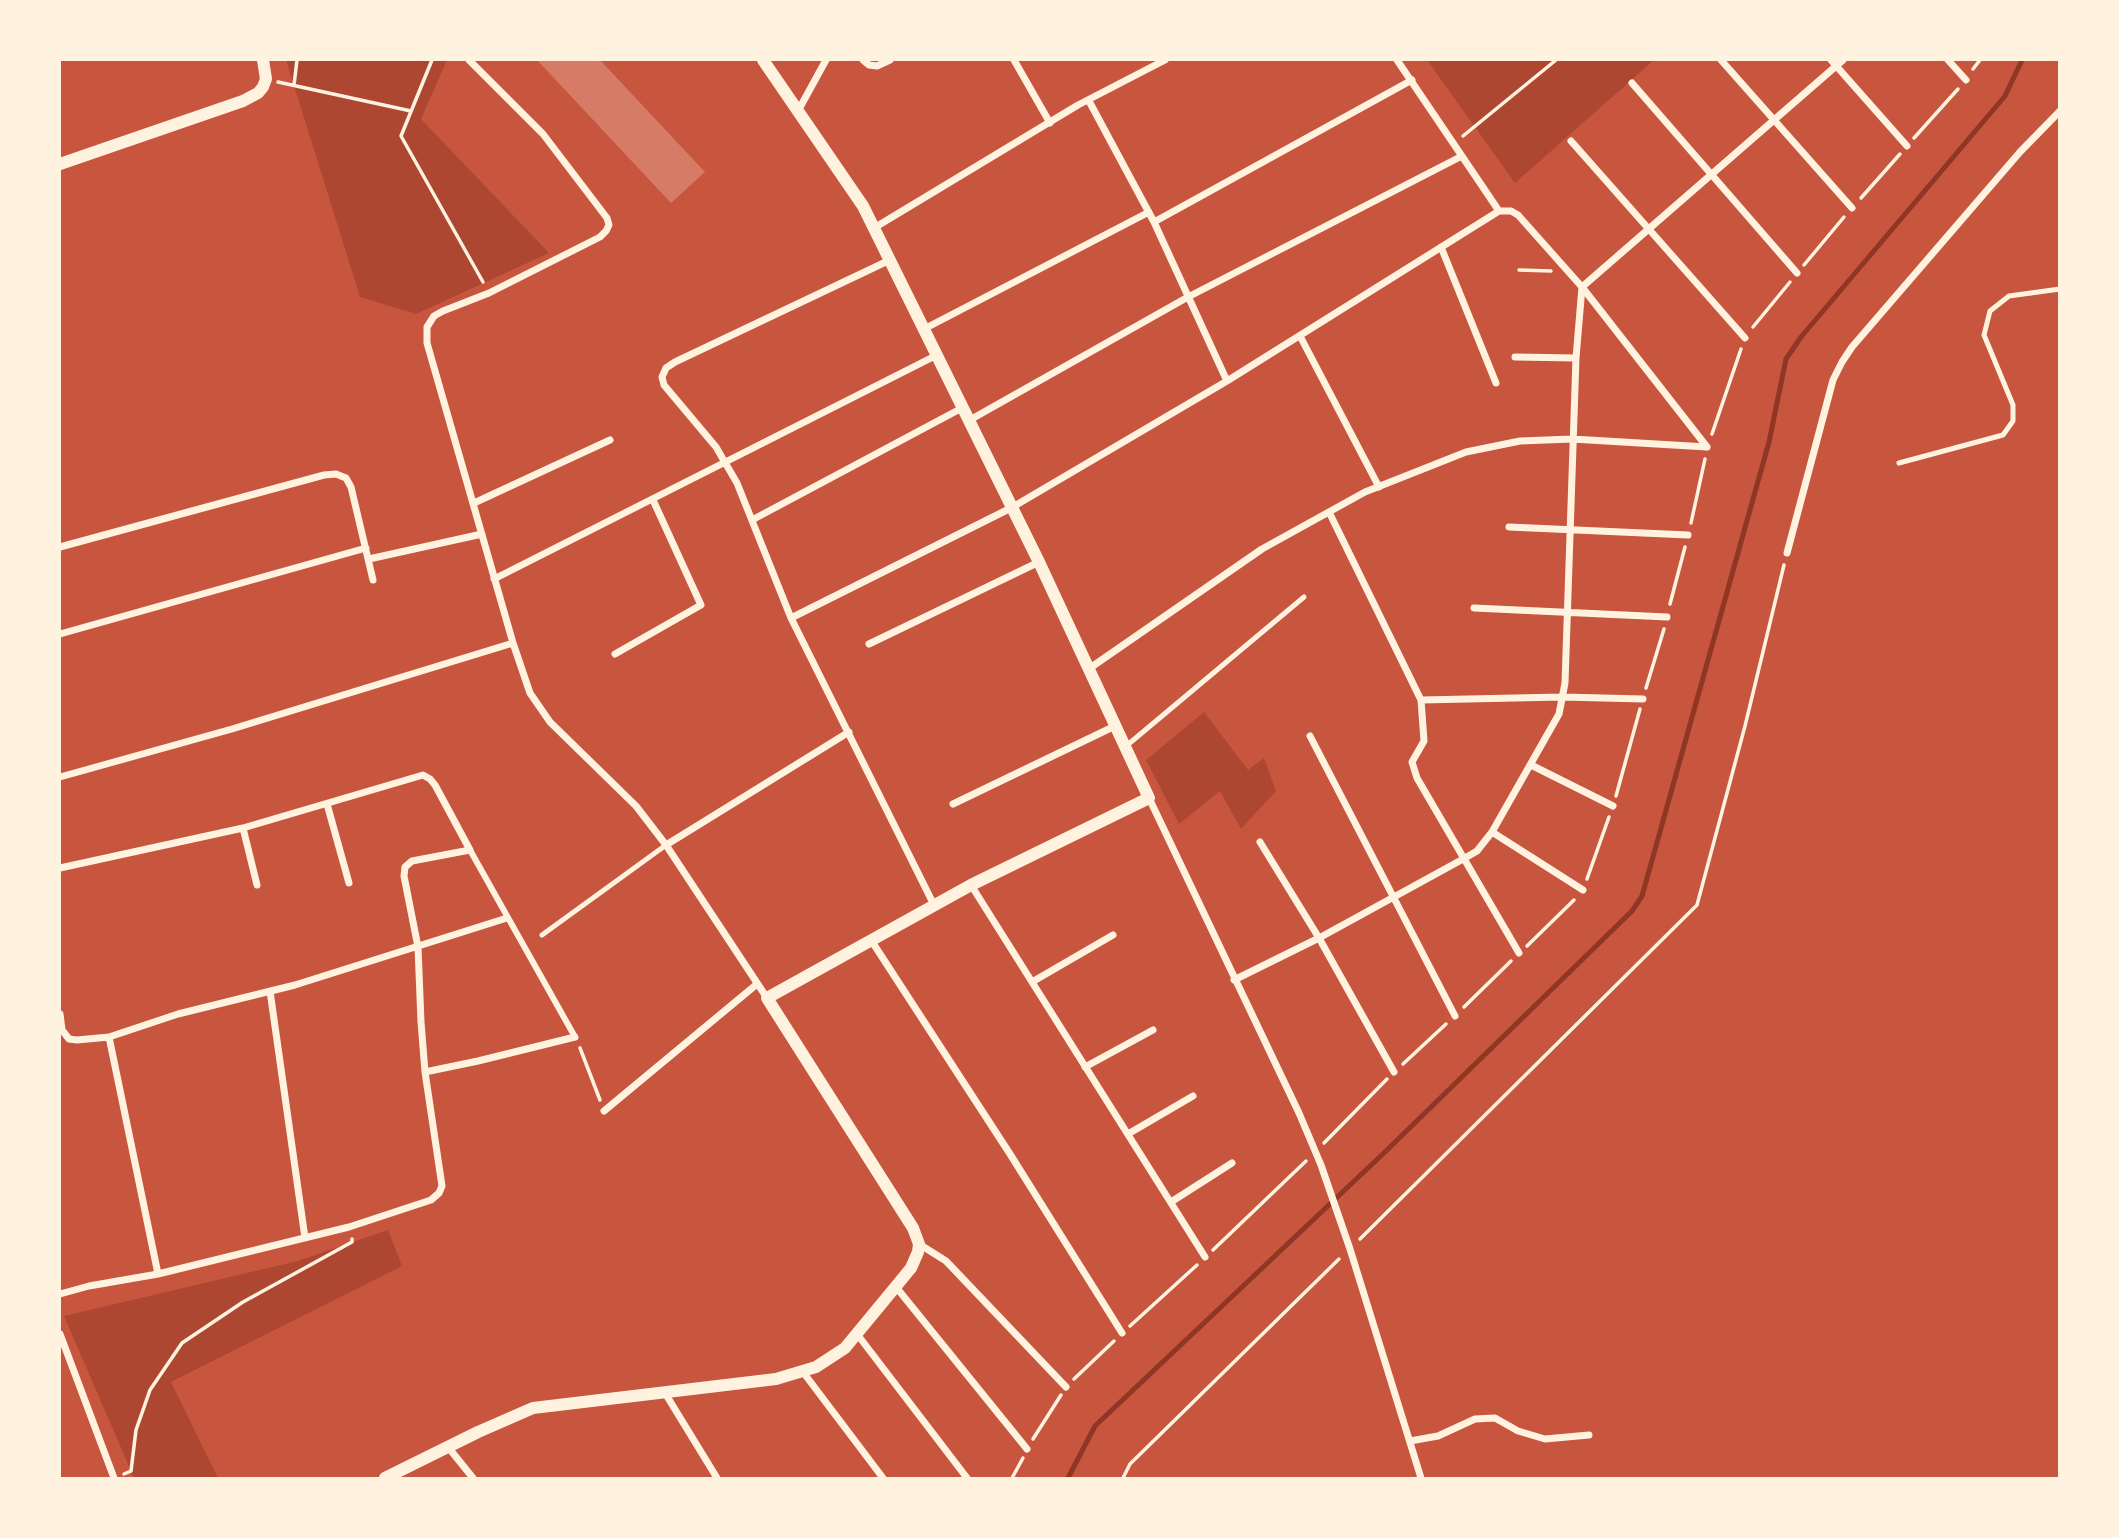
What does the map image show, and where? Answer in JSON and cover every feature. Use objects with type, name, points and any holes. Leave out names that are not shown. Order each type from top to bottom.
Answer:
[{"type":"street","points":[[60,164],[243,102],[258,93],[266,79],[263,60]]},
{"type":"street","points":[[385,1479],[533,1408],[750,1384],[803,1372],[828,1360],[858,1334],[916,1260],[919,1244],[913,1228],[666,845],[636,806],[550,722],[530,694],[494,579],[427,343],[427,327],[434,316],[443,310],[489,293],[600,237],[610,225],[543,134],[469,60]]},
{"type":"street","points":[[763,60],[863,206],[1090,668],[1299,1113],[1344,1231],[1421,1479]]},
{"type":"street","points":[[797,111],[826,60]]},
{"type":"street","points":[[863,60],[869,65],[877,66],[890,60]]},
{"type":"street","points":[[1014,60],[1049,123]]},
{"type":"street","points":[[874,228],[1049,123],[1165,60]]},
{"type":"street","points":[[1397,60],[1499,211]]},
{"type":"street","points":[[1721,60],[1852,208]]},
{"type":"street","points":[[1234,979],[1319,938],[1464,859],[1477,851],[1492,832],[1559,715],[1565,683],[1572,439],[1583,287],[1775,119],[1833,63],[1843,60]]},
{"type":"street","points":[[1948,60],[1966,80]]},
{"type":"street","points":[[1833,63],[1907,146]]},
{"type":"street","points":[[1154,222],[1412,80]]},
{"type":"street","points":[[1632,83],[1797,273]]},
{"type":"street","points":[[1089,100],[1154,222],[1227,381]]},
{"type":"street","points":[[1787,553],[1833,380],[1842,362],[2011,162],[2060,111]]},
{"type":"street","points":[[1571,141],[1745,338]]},
{"type":"street","points":[[968,421],[1188,297],[1462,156]]},
{"type":"street","points":[[791,618],[1011,508],[1227,381],[1499,211],[1511,211],[1518,215],[1583,287],[1707,447],[1572,439],[1520,441],[1466,452],[1380,487],[1262,549],[1090,668]]},
{"type":"street","points":[[924,329],[1149,212]]},
{"type":"street","points":[[1441,247],[1496,383]]},
{"type":"street","points":[[890,260],[675,362],[666,368],[662,377],[664,385],[716,447],[737,483],[791,618],[934,905]]},
{"type":"street","points":[[1300,336],[1380,487]]},
{"type":"street","points":[[494,579],[937,355]]},
{"type":"street","points":[[1515,357],[1576,358]]},
{"type":"street","points":[[752,520],[962,408]]},
{"type":"street","points":[[474,503],[610,440]]},
{"type":"street","points":[[60,547],[324,475],[336,474],[346,478],[351,487],[373,580]]},
{"type":"street","points":[[615,653],[701,605],[653,500]]},
{"type":"street","points":[[1329,512],[1421,700],[1424,741],[1412,762],[1417,778],[1519,953]]},
{"type":"street","points":[[1509,527],[1688,536]]},
{"type":"street","points":[[369,559],[482,534]]},
{"type":"street","points":[[60,634],[366,548]]},
{"type":"street","points":[[869,644],[1039,562]]},
{"type":"street","points":[[1474,608],[1667,617]]},
{"type":"street","points":[[60,777],[232,729],[513,643]]},
{"type":"street","points":[[1421,700],[1562,697],[1643,699]]},
{"type":"street","points":[[953,804],[1115,726]]},
{"type":"street","points":[[666,845],[849,732]]},
{"type":"street","points":[[1310,736],[1455,1016]]},
{"type":"street","points":[[1531,765],[1613,806]]},
{"type":"street","points":[[60,868],[243,828],[423,775],[435,785],[575,1037],[425,1072]]},
{"type":"street","points":[[767,998],[971,885],[1149,798]]},
{"type":"street","points":[[327,804],[349,883]]},
{"type":"street","points":[[243,828],[257,885]]},
{"type":"street","points":[[1492,832],[1583,890]]},
{"type":"street","points":[[1260,842],[1319,938],[1394,1072]]},
{"type":"street","points":[[60,1294],[158,1274],[349,1227],[431,1200],[439,1193],[442,1186],[425,1072],[418,947],[404,876],[405,867],[412,861],[471,850]]},
{"type":"street","points":[[971,885],[1205,1257]]},
{"type":"street","points":[[60,1014],[62,1030],[69,1039],[109,1037],[178,1014],[270,991],[418,947],[507,918]]},
{"type":"street","points":[[1032,982],[1113,935]]},
{"type":"street","points":[[871,939],[1122,1333]]},
{"type":"street","points":[[604,1111],[757,984]]},
{"type":"street","points":[[270,991],[305,1238]]},
{"type":"street","points":[[1085,1067],[1153,1030]]},
{"type":"street","points":[[109,1037],[158,1274]]},
{"type":"street","points":[[1128,1134],[1193,1096]]},
{"type":"street","points":[[1171,1202],[1232,1163]]},
{"type":"street","points":[[919,1244],[946,1261],[1066,1387]]},
{"type":"street","points":[[896,1287],[1027,1449]]},
{"type":"street","points":[[60,1334],[115,1479]]},
{"type":"street","points":[[858,1334],[967,1479]]},
{"type":"street","points":[[803,1372],[883,1479]]},
{"type":"street","points":[[665,1393],[717,1479]]},
{"type":"street","points":[[1410,1441],[1438,1436],[1475,1419],[1494,1418],[1518,1431],[1545,1439],[1589,1435]]},
{"type":"street","points":[[448,1447],[473,1479]]},
{"type":"lane","points":[[1899,463],[2003,435],[2012,421],[2013,405],[1984,335],[1990,311],[2009,296],[2060,289]]},
{"type":"lane","points":[[1125,747],[1304,597]]},
{"type":"lane","points":[[542,935],[666,845]]},
{"type":"path","points":[[294,85],[298,60]]},
{"type":"path","points":[[432,60],[401,136],[489,293]]},
{"type":"path","points":[[1454,144],[1556,60]]},
{"type":"path","points":[[266,79],[411,111]]},
{"type":"path","points":[[1518,270],[1569,272]]},
{"type":"path","points":[[1123,1479],[1130,1464],[1697,905],[1745,726],[1787,553]]},
{"type":"path","points":[[575,1037],[604,1111]]},
{"type":"path","points":[[115,1479],[131,1471],[136,1430],[150,1390],[182,1343],[243,1302],[352,1242],[349,1227]]},
{"type":"shaded area","points":[[286,60],[447,60],[421,119],[549,253],[416,314],[360,297]]},
{"type":"shaded area","points":[[1427,60],[1654,60],[1515,183]]},
{"type":"shaded area","points":[[1204,712],[1248,770],[1264,758],[1276,791],[1241,829],[1220,791],[1179,824],[1146,760]]},
{"type":"shaded area","points":[[388,1230],[402,1266],[171,1382],[218,1478],[134,1478],[64,1316],[298,1261]]},
{"type":"building","points":[[537,60],[600,60],[705,172],[671,203]]},
{"type":"waterway","points":[[1068,1478],[1095,1426],[1386,1151],[1632,911],[1642,896],[1769,442],[1786,359],[1801,337],[2005,96],[2022,60]]}]
